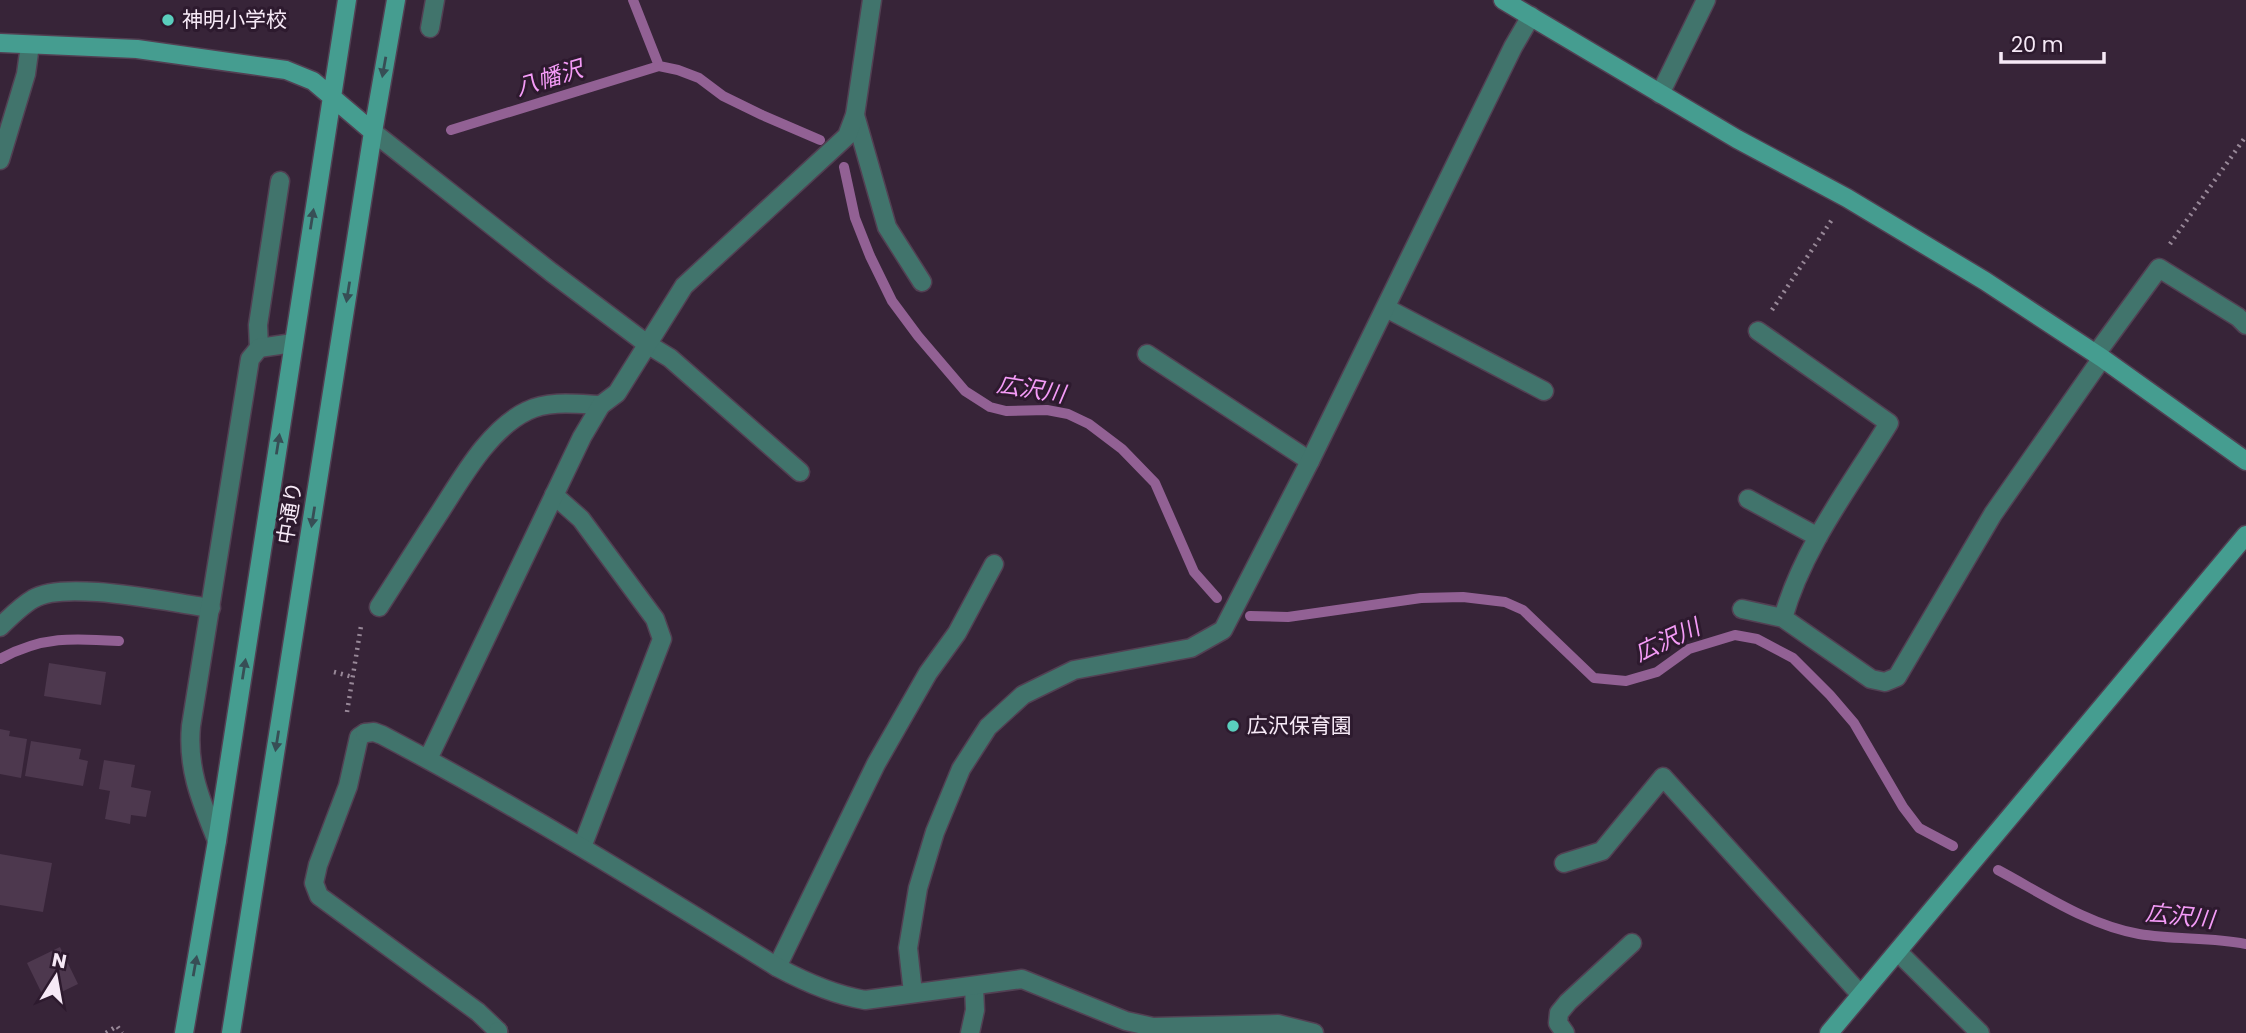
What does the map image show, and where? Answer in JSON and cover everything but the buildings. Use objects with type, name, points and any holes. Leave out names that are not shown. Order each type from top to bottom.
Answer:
[{"type":"street","name":"中通り","points":[[184,1033],[217,841],[347,0]]},
{"type":"street","name":"中通り","points":[[232,1033],[396,0]]},
{"type":"street","points":[[430,28],[435,0]]},
{"type":"street","points":[[428,760],[582,437],[601,405],[617,393],[684,286],[847,136],[855,115],[872,0]]},
{"type":"street","points":[[1503,0],[1737,139],[1847,198],[1985,281],[2099,356],[2246,461]]},
{"type":"street","points":[[1660,94],[1706,0]]},
{"type":"street","points":[[912,993],[908,948],[918,888],[935,832],[961,769],[988,727],[1023,695],[1074,670],[1191,648],[1223,630],[1310,461],[1513,47],[1531,16]]},
{"type":"street","points":[[0,43],[137,49],[286,70],[313,81],[373,132],[551,272],[647,344],[670,358],[800,472]]},
{"type":"street","points":[[0,160],[26,74],[30,45]]},
{"type":"street","points":[[855,115],[887,227],[922,282]]},
{"type":"street","points":[[217,841],[202,806],[189,744],[250,359],[259,348],[258,325],[281,181]]},
{"type":"street","points":[[1742,609],[1783,618],[1871,679],[1885,682],[1897,677],[1993,514],[2159,268],[2238,317],[2246,325]]},
{"type":"street","points":[[1385,308],[1544,391]]},
{"type":"street","points":[[1758,331],[1889,423],[1818,537],[1790,593],[1783,618]]},
{"type":"street","points":[[259,348],[293,343]]},
{"type":"street","points":[[1147,354],[1310,461]]},
{"type":"street","points":[[379,607],[468,469],[500,430],[515,417],[539,406],[601,405]]},
{"type":"street","points":[[554,495],[581,519],[655,619],[662,639],[582,847]]},
{"type":"street","points":[[1748,499],[1818,537]]},
{"type":"street","points":[[1829,1033],[2246,535]]},
{"type":"street","points":[[777,967],[876,764],[928,673],[957,633],[994,564]]},
{"type":"street","points":[[0,627],[34,598],[51,592],[75,589],[211,608]]},
{"type":"street","points":[[498,1032],[478,1012],[319,896],[314,883],[318,865],[348,786],[359,737],[365,733],[382,735],[582,847],[777,967],[847,997],[865,1000],[1022,979],[1126,1021],[1153,1027],[1278,1024],[1314,1033]]},
{"type":"street","points":[[1564,863],[1601,851],[1663,777],[1860,994]]},
{"type":"street","points":[[1564,1033],[1558,1023],[1559,1013],[1632,943]]},
{"type":"street","points":[[1898,952],[1980,1033]]},
{"type":"street","points":[[970,1033],[975,1010],[974,986]]},
{"type":"path","points":[[2159,268],[2164,252],[2246,136]]},
{"type":"path","points":[[1758,331],[1847,198]]},
{"type":"path","points":[[347,712],[363,617]]},
{"type":"path","points":[[334,672],[353,677]]},
{"type":"path","points":[[106,1033],[117,1026],[122,1033]]},
{"type":"waterway","name":"広沢川","points":[[633,0],[659,66]]},
{"type":"waterway","name":"八幡沢","points":[[451,130],[659,66],[699,78],[723,96],[820,140]]},
{"type":"waterway","name":"広沢川","points":[[844,167],[855,218],[892,301],[965,391],[990,407],[1006,411],[1047,410],[1068,414],[1089,424],[1122,449],[1155,483],[1194,572],[1217,598]]},
{"type":"waterway","name":"広沢川","points":[[1250,616],[1288,617],[1421,598],[1463,597],[1505,602],[1523,610],[1594,678],[1626,681],[1657,672],[1689,649],[1735,635],[1757,639],[1793,658],[1830,695],[1854,723],[1903,807],[1919,828],[1953,846]]},
{"type":"waterway","name":"八幡沢","points":[[0,659],[44,642],[87,639],[119,641]]},
{"type":"waterway","name":"広沢川","points":[[1998,870],[2066,908],[2120,930],[2152,936],[2246,944]]},
{"type":"place","name":"神明小学校","points":[[168,20]]},
{"type":"place","name":"広沢保育園","points":[[1233,726]]}]
